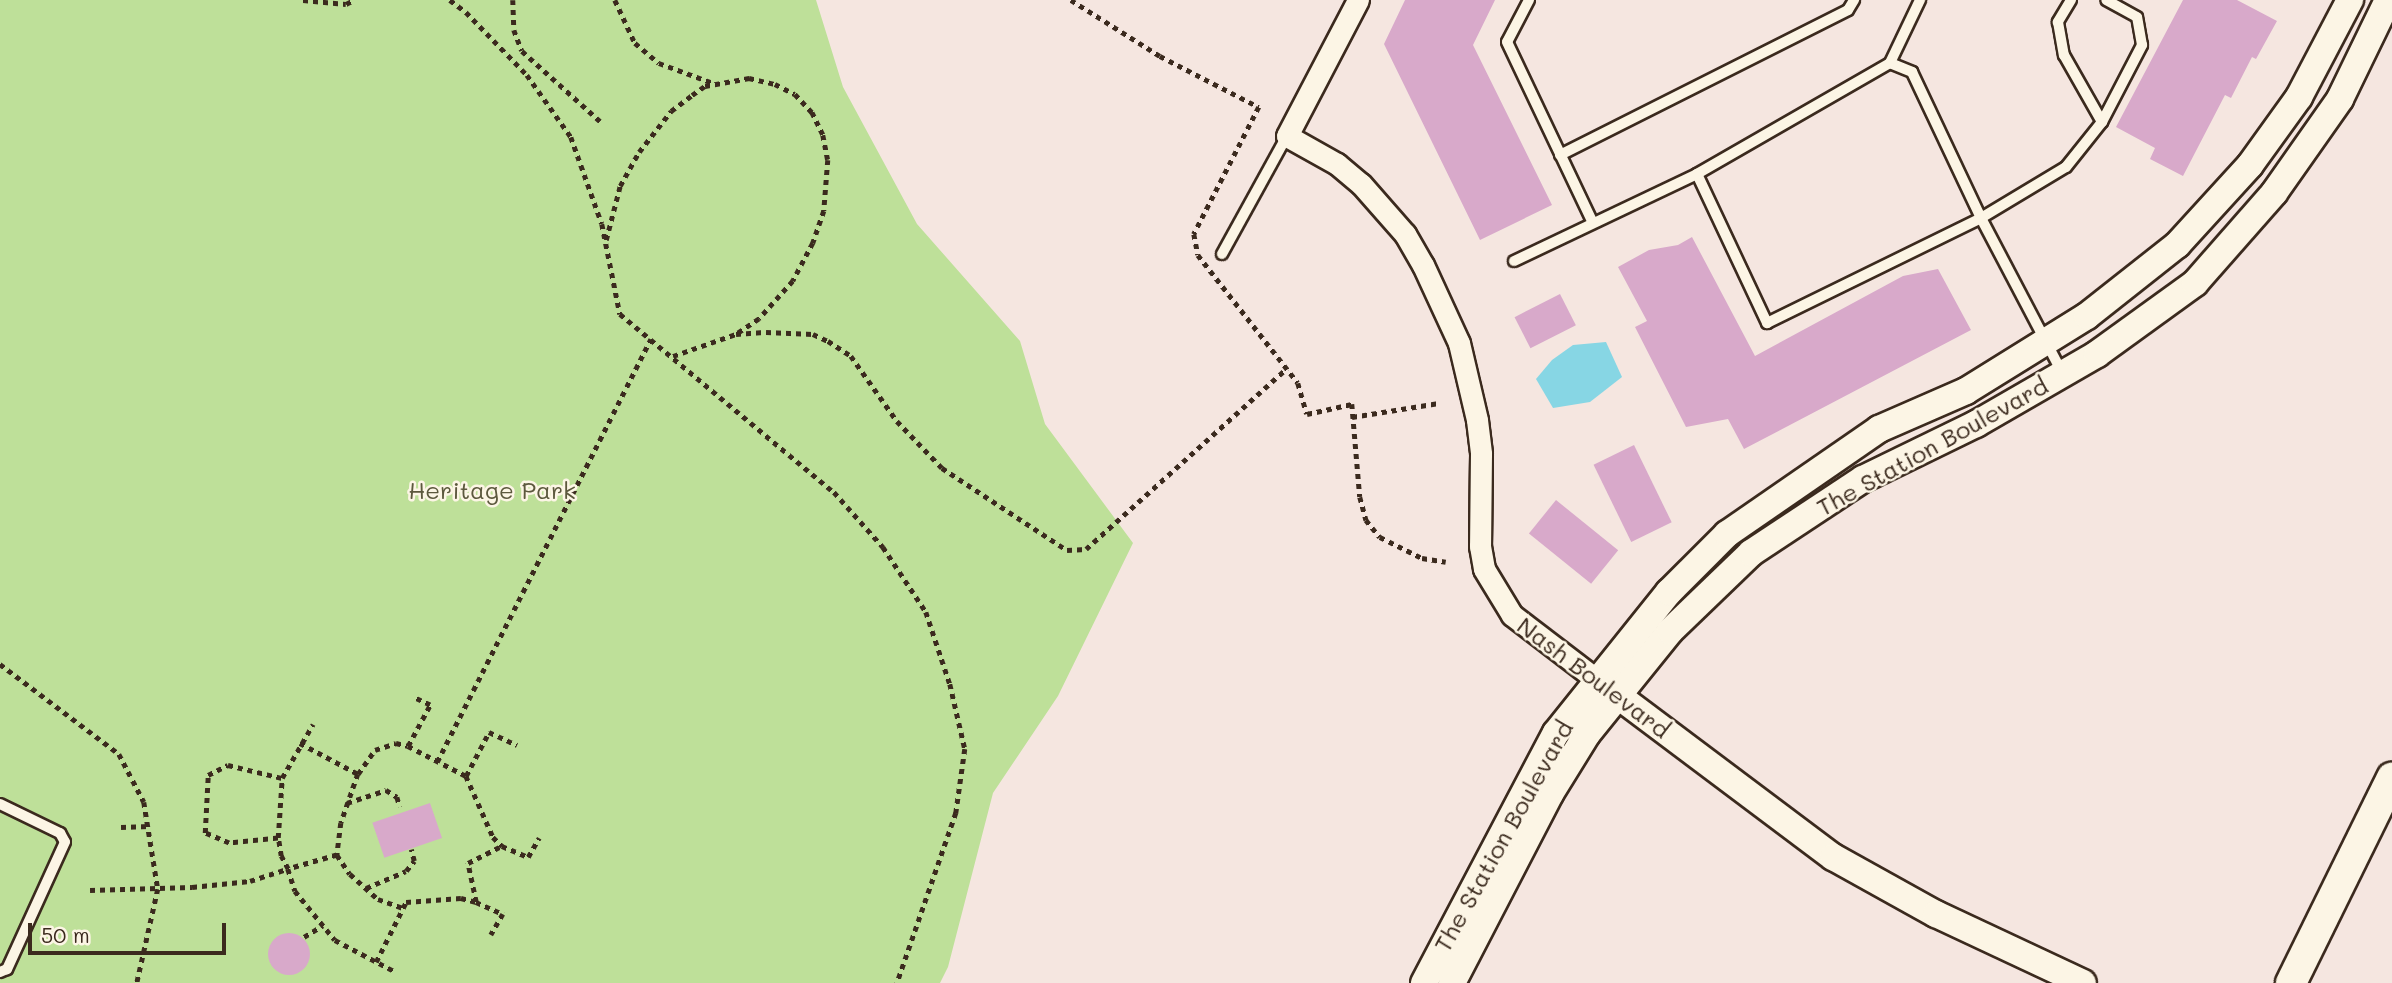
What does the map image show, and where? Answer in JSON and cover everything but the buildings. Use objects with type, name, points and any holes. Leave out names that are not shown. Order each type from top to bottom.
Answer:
[{"type":"main road","points":[[2291,983],[2392,778]]},
{"type":"street","name":"The Station Boulevard","points":[[1452,983],[1550,794],[1587,734],[1608,688],[1669,592],[1727,534],[1879,429],[1966,391],[2087,316],[2177,245],[2250,165],[2299,97],[2350,0]]},
{"type":"street","name":"The Station Boulevard","points":[[1424,983],[1556,733],[1670,631],[1751,553],[1863,479],[1976,424],[2097,354],[2195,283],[2274,193],[2340,99],[2388,0]]},
{"type":"street","points":[[1286,136],[1349,3]]},
{"type":"street","name":"Nash Boulevard","points":[[1286,136],[1317,151],[1361,184],[1405,234],[1423,265],[1459,343],[1477,420],[1481,454],[1480,546],[1484,569],[1513,615],[1833,857],[1936,914],[2083,983]]},
{"type":"lane","points":[[1529,0],[1507,42],[1593,223]]},
{"type":"lane","points":[[1560,155],[1849,10],[1854,0]]},
{"type":"lane","points":[[1514,261],[1696,174],[1890,62],[1920,0]]},
{"type":"lane","points":[[2071,0],[2058,22],[2064,55],[2102,122]]},
{"type":"lane","points":[[1696,174],[1767,323],[1981,218],[2066,167],[2102,122],[2141,45],[2137,17],[2106,0]]},
{"type":"lane","points":[[1890,62],[1912,72],[1981,218],[2063,374]]},
{"type":"lane","points":[[1222,254],[1286,136]]},
{"type":"lane","points":[[0,804],[60,832],[65,842],[7,969],[0,972]]},
{"type":"path","points":[[303,0],[346,4],[354,0]]},
{"type":"path","points":[[450,0],[466,12],[527,75],[571,137],[602,223],[620,314],[834,492],[883,547],[926,612],[950,684],[965,749],[956,813],[897,983]]},
{"type":"path","points":[[513,0],[514,30],[522,51],[600,121]]},
{"type":"path","points":[[615,0],[635,43],[659,63],[714,84]]},
{"type":"path","points":[[1071,0],[1160,56],[1259,107],[1194,234],[1198,255],[1298,383],[1307,414],[1352,404],[1360,497],[1366,520],[1380,537],[1400,548],[1422,558],[1446,562]]},
{"type":"path","points":[[606,244],[620,186],[639,152],[671,111],[705,86],[749,78],[775,84],[796,94],[817,123],[828,160],[824,211],[813,243],[793,282],[759,319],[736,334],[673,356]]},
{"type":"path","points":[[736,334],[793,331],[813,334],[852,356],[897,421],[942,468],[1067,550],[1086,550],[1287,368]]},
{"type":"path","points":[[437,762],[651,339]]},
{"type":"path","points":[[1352,417],[1439,403]]},
{"type":"path","points":[[0,664],[119,754],[144,802],[150,826],[158,889],[137,983]]},
{"type":"path","points":[[408,746],[430,705],[414,697]]},
{"type":"path","points":[[313,724],[282,778],[278,838],[281,856],[295,891],[335,940],[394,971]]},
{"type":"path","points":[[466,776],[489,732],[517,745]]},
{"type":"path","points":[[300,743],[358,774]]},
{"type":"path","points":[[403,908],[378,899],[350,874],[337,855],[341,822],[347,803],[358,774],[375,750],[396,743],[408,746],[466,776],[493,837],[502,846],[528,857],[539,838]]},
{"type":"path","points":[[278,838],[229,843],[205,833],[208,775],[228,765],[282,778]]},
{"type":"path","points":[[347,803],[386,790],[397,797],[400,807]]},
{"type":"path","points":[[121,828],[150,826]]},
{"type":"path","points":[[476,902],[468,863],[502,846]]},
{"type":"path","points":[[366,888],[406,871],[414,861],[411,849]]},
{"type":"path","points":[[90,890],[158,889],[250,881],[337,855]]},
{"type":"path","points":[[376,962],[407,902],[441,898],[476,902],[503,914],[491,935]]},
{"type":"path","points":[[304,937],[323,925]]},
{"type":"green space","name":"Heritage Park","points":[[0,0],[816,0],[843,87],[917,224],[1020,341],[1045,424],[1133,543],[1058,696],[993,793],[948,967],[940,983],[0,983]]},
{"type":"water","points":[[1606,342],[1622,377],[1590,402],[1553,408],[1536,379],[1552,360],[1573,345]]}]
